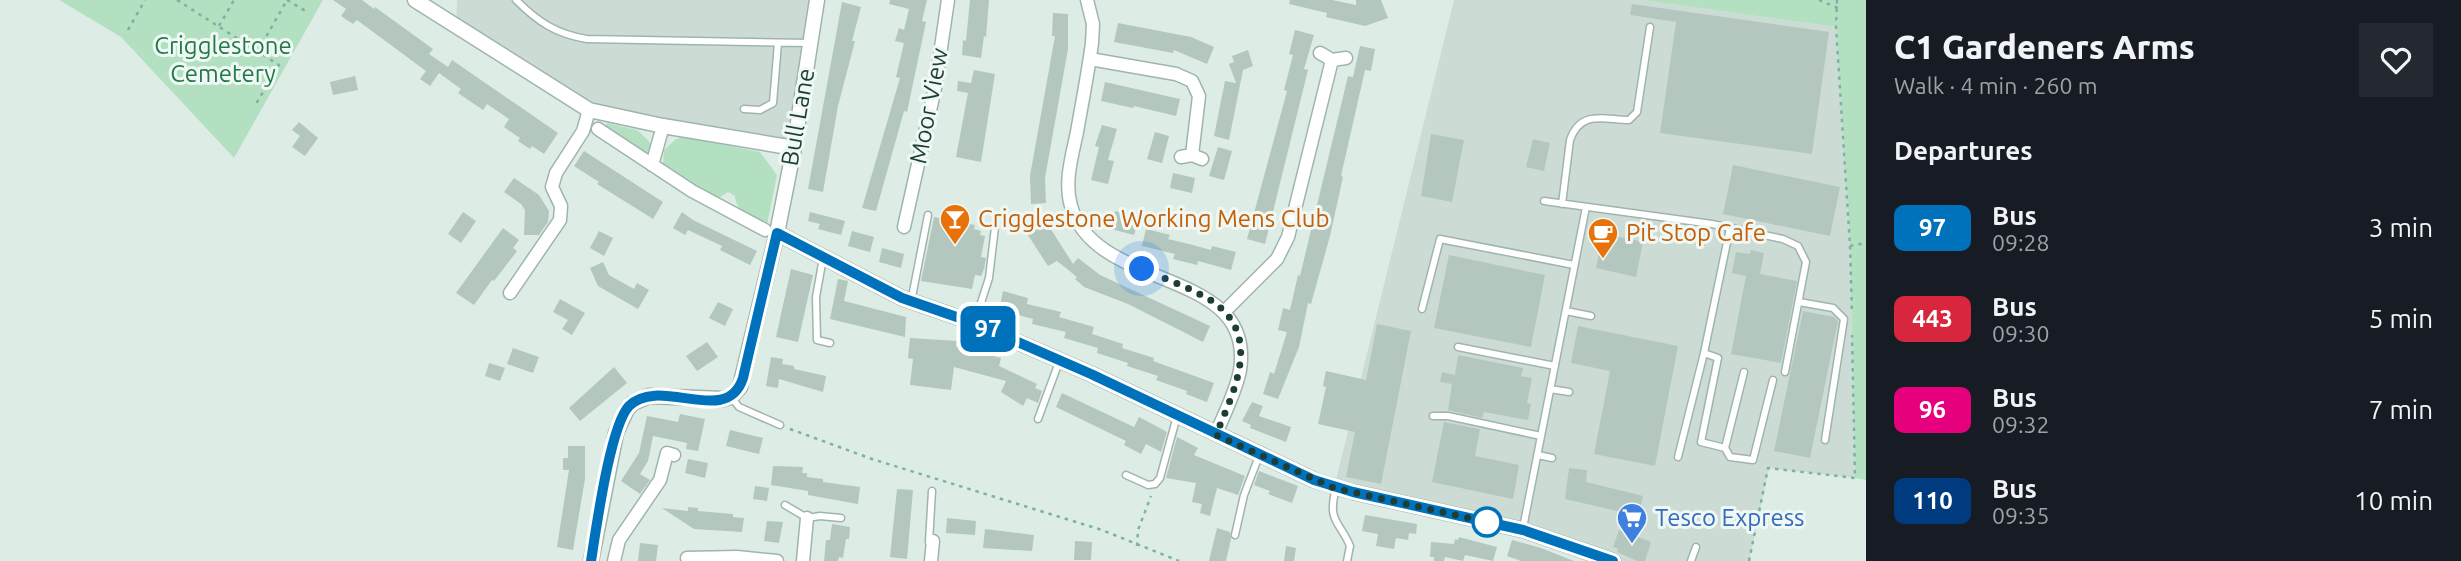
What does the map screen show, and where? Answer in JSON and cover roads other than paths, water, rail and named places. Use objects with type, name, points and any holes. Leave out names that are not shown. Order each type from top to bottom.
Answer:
[{"type":"street","points":[[415,0],[589,110],[663,127],[794,148]]},
{"type":"street","name":"Bull Lane","points":[[731,397],[740,387],[743,378],[771,232],[794,148],[817,0]]},
{"type":"street","name":"Moor View","points":[[904,226],[901,211],[936,88],[947,0]]},
{"type":"street","points":[[1087,0],[1093,24],[1090,59],[1069,175],[1070,204],[1088,236],[1105,251],[1209,299],[1225,311],[1237,329],[1240,369],[1216,435]]},
{"type":"street","points":[[1225,311],[1277,259],[1288,237],[1339,59],[1320,53]]},
{"type":"street","points":[[1090,59],[1176,74],[1192,81],[1199,96],[1192,157]]},
{"type":"street","points":[[510,293],[560,220],[561,206],[552,187],[556,173],[583,131],[589,110]]},
{"type":"street","points":[[652,165],[663,127]]},
{"type":"street","points":[[598,129],[725,210],[824,256],[911,302],[974,323],[1059,360],[1259,456],[1336,488],[1523,530],[1604,559]]},
{"type":"street","points":[[725,210],[732,197]]},
{"type":"street","points":[[526,246],[538,254]]},
{"type":"street","points":[[591,561],[616,433],[626,409],[649,396],[711,400],[731,397]]},
{"type":"street","points":[[614,561],[618,540],[658,483],[667,453],[674,454]]},
{"type":"street","points":[[803,561],[807,518]]},
{"type":"street","points":[[596,535],[618,540]]},
{"type":"street","points":[[931,561],[933,543]]},
{"type":"street","points":[[684,556],[777,561]]},
{"type":"lane","points":[[516,0],[533,17],[566,36],[587,39],[811,43]]},
{"type":"lane","points":[[1562,204],[1573,131],[1581,123],[1591,119],[1629,120],[1637,112],[1650,27]]},
{"type":"lane","points":[[744,109],[760,110],[773,103],[778,43]]},
{"type":"lane","points":[[1544,201],[1730,228],[1783,239],[1798,246],[1806,262],[1785,372]]},
{"type":"lane","points":[[1523,530],[1586,207]]},
{"type":"lane","points":[[911,302],[928,215]]},
{"type":"lane","points":[[974,323],[989,278],[995,227]]},
{"type":"lane","points":[[1678,457],[1704,353],[1730,228]]},
{"type":"lane","points":[[1422,309],[1440,239],[1574,265]]},
{"type":"lane","points":[[824,256],[816,297],[817,340],[830,343]]},
{"type":"lane","points":[[1799,302],[1833,309],[1844,319],[1825,440]]},
{"type":"lane","points":[[1566,311],[1591,316]]},
{"type":"lane","points":[[1458,347],[1555,366]]},
{"type":"lane","points":[[1704,353],[1718,358],[1701,442],[1725,448]]},
{"type":"lane","points":[[1038,419],[1059,360]]},
{"type":"lane","points":[[1744,372],[1725,448],[1730,457],[1753,460],[1773,380]]},
{"type":"lane","points":[[1550,389],[1569,392]]},
{"type":"lane","points":[[731,397],[739,407],[780,425]]},
{"type":"lane","points":[[1126,475],[1148,485],[1155,484],[1160,478],[1177,416]]},
{"type":"lane","points":[[1433,416],[1448,416],[1541,436]]},
{"type":"lane","points":[[1538,455],[1552,458]]},
{"type":"lane","points":[[1236,535],[1244,495],[1259,456]]},
{"type":"lane","points":[[1336,488],[1332,502],[1333,518],[1350,546],[1347,561]]},
{"type":"lane","points":[[932,491],[928,541],[933,543]]},
{"type":"lane","points":[[785,505],[807,518],[841,518]]},
{"type":"lane","points":[[1691,561],[1696,547]]},
{"type":"place","name":"Crigglestone Working Mens Club","points":[[955,246]]},
{"type":"place","name":"Pit Stop Cafe","points":[[1603,260]]},
{"type":"place","name":"Tesco Express","points":[[1632,545]]},
{"type":"park label","name":"Crigglestone Cemetery","points":[[223,60]]}]
